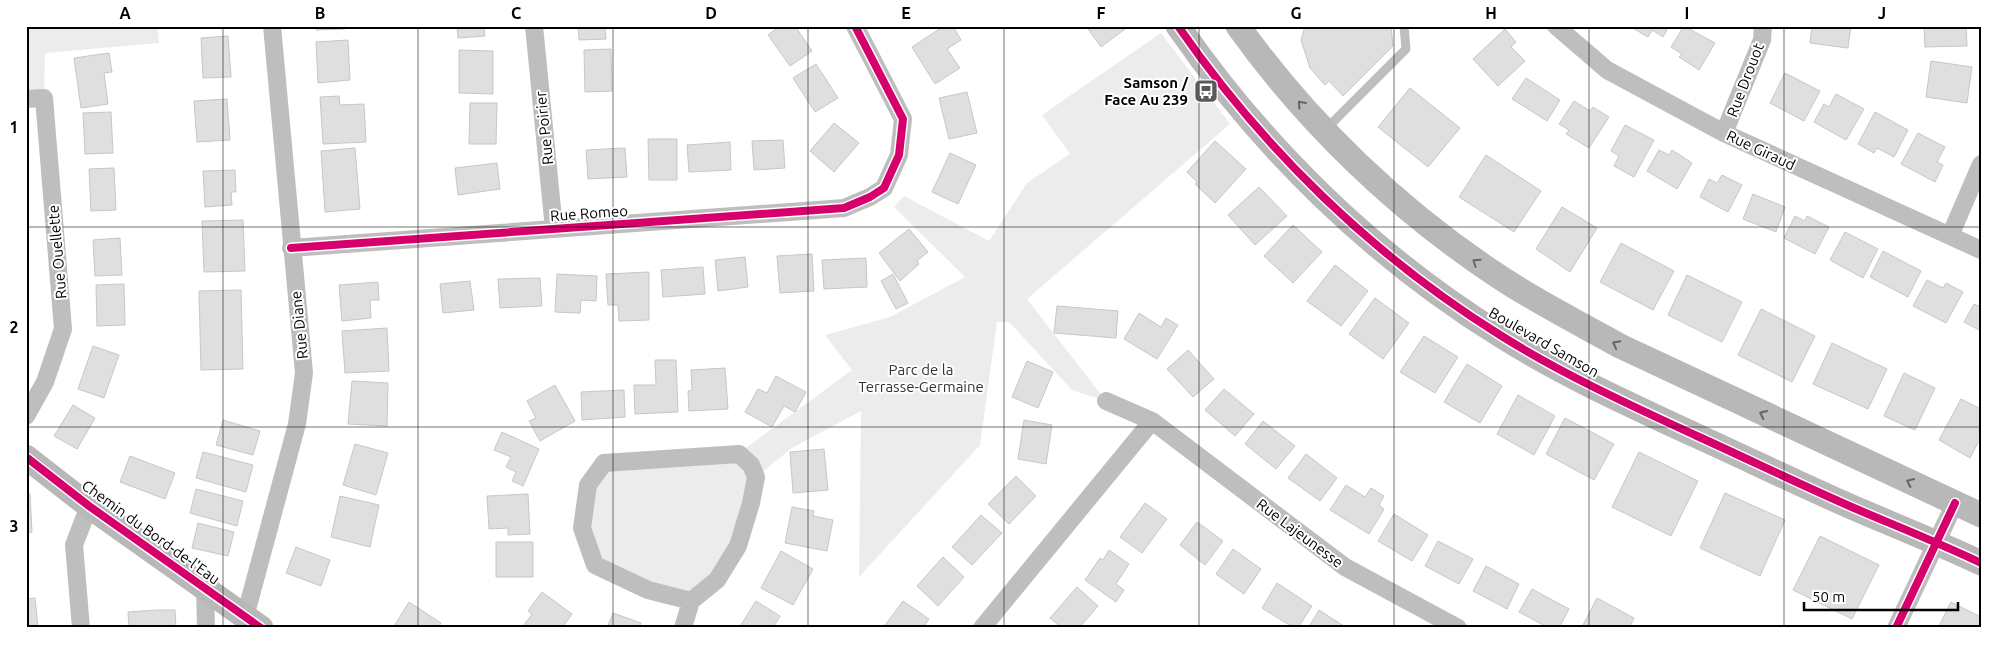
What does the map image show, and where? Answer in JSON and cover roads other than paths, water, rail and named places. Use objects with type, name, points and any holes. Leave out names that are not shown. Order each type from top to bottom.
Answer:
[{"type":"street","name":"Rue Diane","points":[[253,622],[295,432],[304,373],[272,26]]},
{"type":"street","name":"Rue Poirier","points":[[534,26],[554,229]]},
{"type":"street","name":"Rue Romeo","points":[[291,248],[844,208],[870,197],[884,188],[899,155],[903,119],[855,26]]},
{"type":"street","name":"Boulevard Samson","points":[[1178,26],[1242,109],[1319,193],[1384,252],[1459,309],[1550,364],[1613,397],[1855,508],[1981,563]]},
{"type":"street","name":"Rue Giraud","points":[[1556,26],[1607,70],[1724,133],[1981,250]]},
{"type":"street","name":"Rue Drouot","points":[[1724,133],[1762,40],[1763,26]]},
{"type":"street","points":[[1244,28],[1276,76],[1325,130],[1370,175],[1416,216],[1478,263],[1534,299],[1594,332],[1676,373],[1981,515]]},
{"type":"street","name":"Rue Ouellette","points":[[26,99],[44,98],[63,329],[45,382],[26,416]]},
{"type":"street","points":[[1950,236],[1981,164]]},
{"type":"street","name":"Rue Lajeunesse","points":[[1106,400],[1152,421],[1345,567],[1458,628]]},
{"type":"street","points":[[982,628],[1152,421]]},
{"type":"street","points":[[683,628],[691,601],[717,580],[738,546],[751,503],[756,477],[751,465],[739,454],[604,463],[588,485],[582,528],[595,565],[648,590],[691,601]]},
{"type":"street","name":"Chemin du Bord-de-l'Eau","points":[[26,456],[89,506],[253,622]]},
{"type":"street","points":[[1896,628],[1955,503]]},
{"type":"street","points":[[81,628],[74,545],[89,506]]},
{"type":"street","points":[[205,588],[206,628]]},
{"type":"lane","points":[[1325,130],[1406,49],[1404,26]]},
{"type":"place","name":"Samson / Face Au 239","points":[[1206,91]]},
{"type":"park label","name":"Parc de la Terrasse-Germaine","points":[[921,378]]}]
